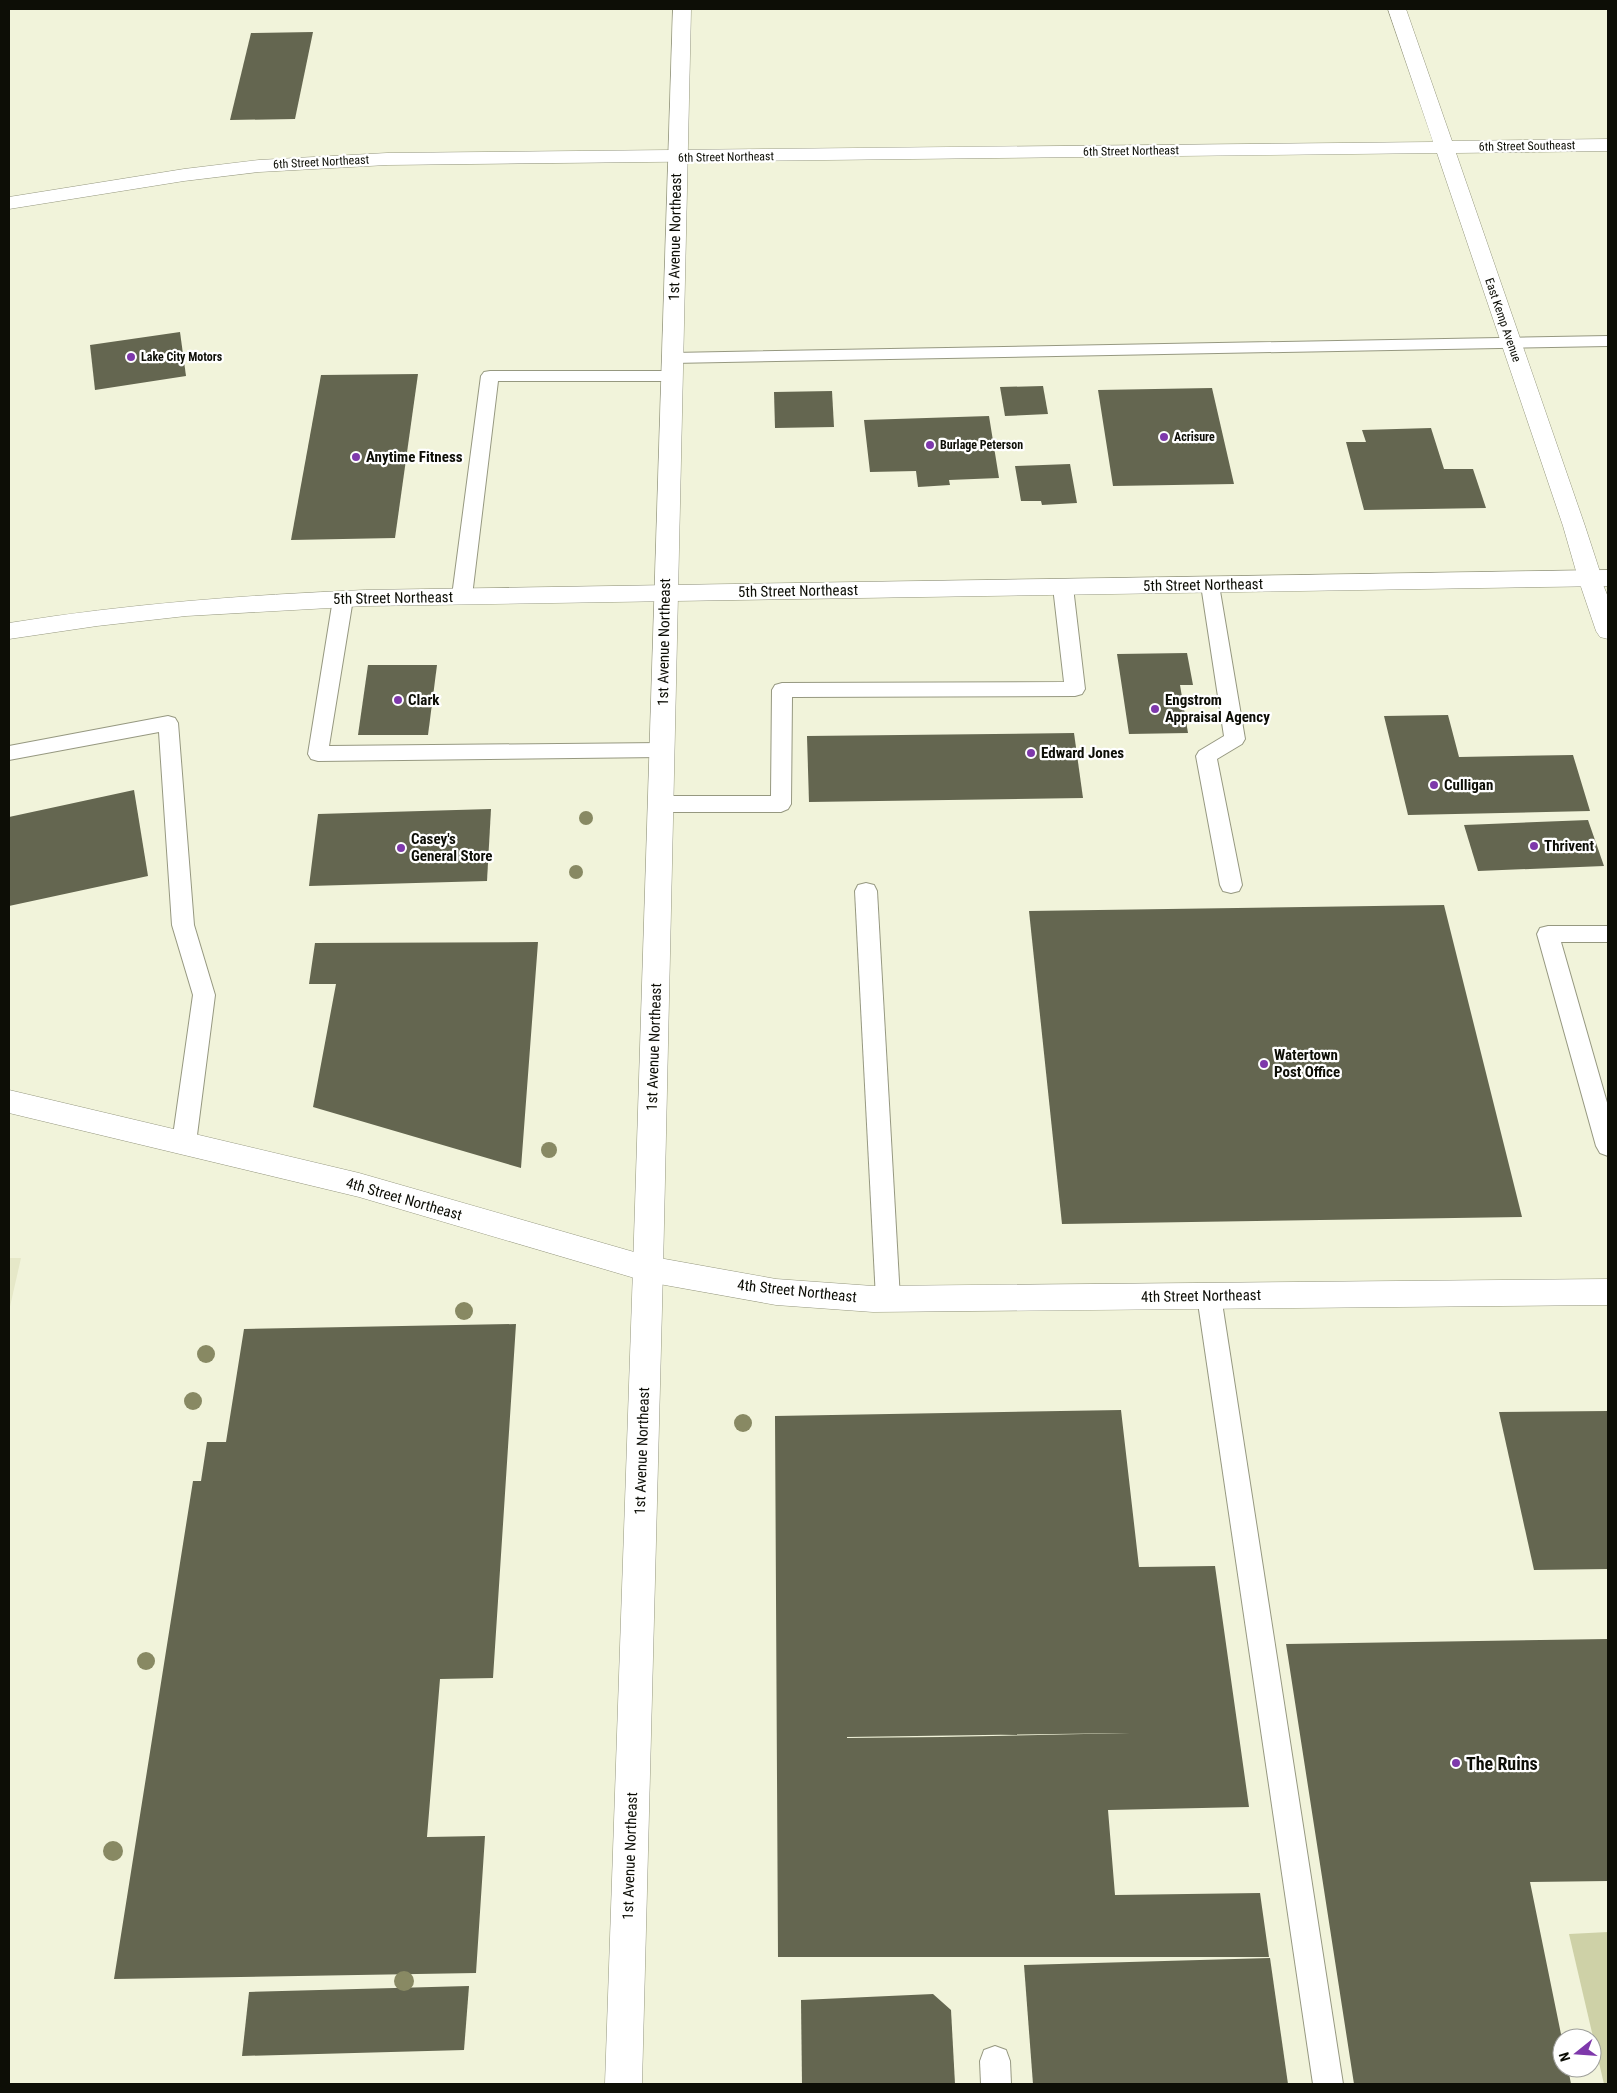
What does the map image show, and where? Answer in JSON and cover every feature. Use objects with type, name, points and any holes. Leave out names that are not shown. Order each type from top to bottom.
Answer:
[{"type":"street","name":"1st Avenue Northeast","points":[[623,2084],[648,1269],[682,9]]},
{"type":"street","name":"East Kemp Avenue","points":[[1397,9],[1446,147],[1574,526],[1599,578],[1608,631]]},
{"type":"street","name":"6th Street Southeast","points":[[1446,147],[1608,145]]},
{"type":"street","name":"6th Street Northeast","points":[[9,203],[184,175],[259,166],[387,158],[678,158],[1446,147]]},
{"type":"street","name":"5th Street Northeast","points":[[9,631],[112,615],[198,606],[342,599],[1599,578]]},
{"type":"street","name":"4th Street Northeast","points":[[9,1101],[359,1185],[648,1269],[776,1292],[888,1299],[1608,1292]]},
{"type":"lane","points":[[462,596],[490,376],[672,367],[1608,341]]},
{"type":"lane","points":[[1210,584],[1235,739],[1206,756],[1231,886]]},
{"type":"lane","points":[[660,804],[781,804],[782,690],[1075,689],[1064,587]]},
{"type":"lane","points":[[342,599],[318,754],[662,750]]},
{"type":"lane","points":[[9,753],[168,723],[184,925],[204,995],[184,1143]]},
{"type":"lane","points":[[866,891],[888,1299]]},
{"type":"lane","points":[[1608,934],[1548,934],[1608,1146]]},
{"type":"lane","points":[[1209,1296],[1328,2084]]},
{"type":"shaded area","points":[[9,1258],[21,1258],[9,1311]]},
{"type":"shaded area","points":[[1608,1932],[1608,2084],[1604,2084],[1602,2075],[1602,2028],[1591,2028],[1569,1934]]},
{"type":"building","points":[[313,32],[295,119],[230,120],[251,33]]},
{"type":"building","points":[[180,332],[186,376],[95,390],[90,345]]},
{"type":"building","name":"Anytime Fitness","points":[[418,374],[395,538],[291,540],[321,375]]},
{"type":"building","points":[[1043,386],[1048,414],[1005,416],[1000,387]]},
{"type":"building","name":"Acrisure","points":[[1212,388],[1234,484],[1113,486],[1098,390]]},
{"type":"building","points":[[832,391],[834,427],[775,428],[774,392]]},
{"type":"building","name":"Burlage Peterson","points":[[989,416],[999,478],[949,480],[950,485],[918,487],[916,471],[870,472],[864,420]]},
{"type":"building","points":[[1431,428],[1444,469],[1473,469],[1486,508],[1364,510],[1346,442],[1366,442],[1362,430]]},
{"type":"building","points":[[1070,464],[1077,503],[1042,505],[1041,501],[1021,501],[1015,466]]},
{"type":"building","name":"Engstrom Appraisal Agency","points":[[1187,653],[1193,685],[1180,685],[1188,733],[1129,734],[1117,654]]},
{"type":"building","name":"Clark","points":[[368,665],[437,665],[428,735],[358,735]]},
{"type":"building","points":[[1448,715],[1459,757],[1573,755],[1590,811],[1408,815],[1384,716]]},
{"type":"building","points":[[1074,733],[1083,798],[809,802],[807,736]]},
{"type":"building","points":[[134,790],[148,876],[9,906],[9,817]]},
{"type":"building","name":"Casey's General Store","points":[[491,809],[487,881],[309,886],[318,814]]},
{"type":"building","name":"Thrivent","points":[[1588,820],[1604,866],[1478,871],[1464,825]]},
{"type":"building","name":"Watertown Post Office","points":[[1444,905],[1522,1217],[1062,1224],[1029,911]]},
{"type":"building","points":[[538,942],[521,1168],[313,1107],[336,984],[309,984],[315,943]]},
{"type":"building","points":[[516,1324],[493,1678],[440,1679],[427,1837],[485,1836],[476,1973],[114,1979],[193,1481],[201,1481],[207,1442],[226,1442],[244,1329]]},
{"type":"building","points":[[1121,1410],[1139,1567],[1215,1566],[1249,1807],[1108,1810],[1115,1895],[1260,1893],[1269,1957],[778,1957],[775,1416]],"holes":[[[1130,1733],[942,1737],[847,1738]]]},
{"type":"building","points":[[1608,1411],[1608,1569],[1534,1570],[1499,1412]]},
{"type":"building","name":"The Ruins","points":[[1608,1639],[1608,1881],[1530,1882],[1560,2028],[1552,2028],[1552,2078],[1570,2078],[1571,2084],[1354,2084],[1286,1644]]},
{"type":"building","points":[[1270,1958],[1288,2084],[1033,2084],[1024,1965]]},
{"type":"building","points":[[469,1986],[464,2050],[242,2056],[249,1992]]},
{"type":"building","points":[[933,1994],[951,2010],[955,2084],[802,2084],[801,2000]]},
{"type":"place","name":"Lake City Motors","points":[[131,357]]},
{"type":"place","name":"Acrisure","points":[[1164,437]]},
{"type":"place","name":"Burlage Peterson","points":[[930,445]]},
{"type":"place","name":"Anytime Fitness","points":[[356,457]]},
{"type":"place","name":"Clark","points":[[398,700]]},
{"type":"place","name":"Engstrom Appraisal Agency","points":[[1155,709]]},
{"type":"place","name":"Edward Jones","points":[[1031,753]]},
{"type":"place","name":"Culligan","points":[[1434,785]]},
{"type":"place","name":"Thrivent","points":[[1534,846]]},
{"type":"place","name":"Casey's General Store","points":[[401,848]]},
{"type":"place","name":"Watertown Post Office","points":[[1264,1064]]},
{"type":"place","name":"The Ruins","points":[[1456,1763]]}]
